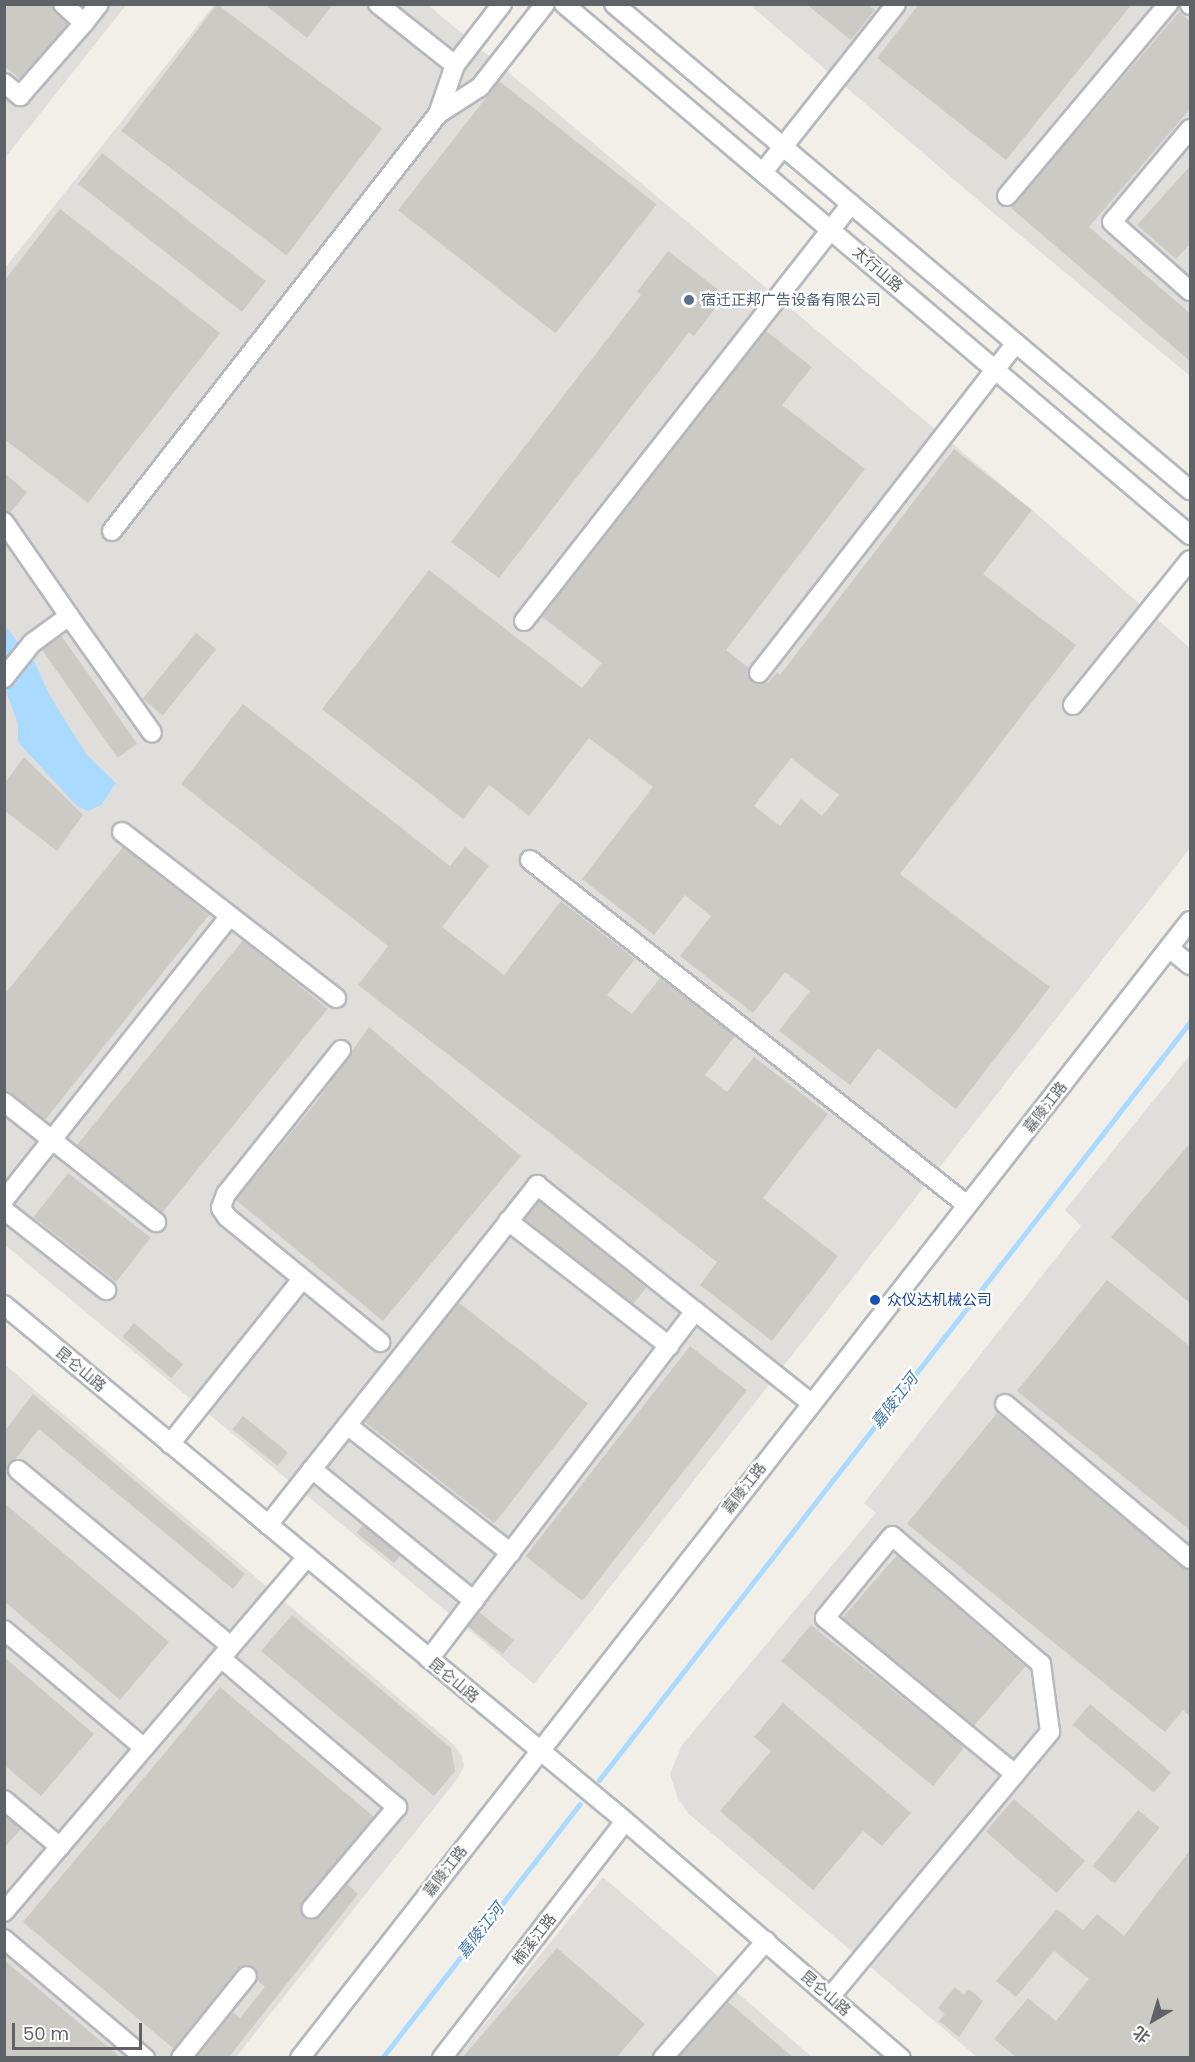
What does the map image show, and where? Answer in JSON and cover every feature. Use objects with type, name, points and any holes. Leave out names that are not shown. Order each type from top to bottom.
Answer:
[{"type":"street","points":[[63,4],[84,22]]},
{"type":"street","points":[[4,83],[21,96],[99,4]]},
{"type":"street","points":[[378,4],[455,65]]},
{"type":"street","points":[[112,531],[438,114],[455,65],[502,4]]},
{"type":"street","points":[[438,114],[480,87],[545,4]]},
{"type":"street","name":"太行山路","points":[[564,4],[1191,535]]},
{"type":"street","points":[[614,4],[1191,490]]},
{"type":"street","points":[[764,172],[896,4]]},
{"type":"street","points":[[1007,196],[1168,4]]},
{"type":"street","points":[[1191,129],[1112,222],[1191,291]]},
{"type":"street","points":[[524,621],[851,204]]},
{"type":"street","points":[[759,673],[1016,343]]},
{"type":"street","points":[[4,522],[152,733]]},
{"type":"street","points":[[1073,705],[1191,560]]},
{"type":"street","points":[[4,678],[32,643],[69,616]]},
{"type":"street","points":[[122,832],[336,998]]},
{"type":"street","points":[[530,860],[967,1205]]},
{"type":"street","points":[[4,1200],[230,916]]},
{"type":"street","name":"嘉陵江路","points":[[300,2058],[538,1750],[1191,921]]},
{"type":"street","points":[[1169,948],[1191,965]]},
{"type":"street","points":[[341,1050],[226,1194],[221,1208],[227,1217],[380,1342]]},
{"type":"street","points":[[4,1102],[156,1222]]},
{"type":"street","points":[[268,1525],[537,1185],[811,1403]]},
{"type":"street","points":[[4,1210],[106,1290]]},
{"type":"street","points":[[508,1221],[669,1346]]},
{"type":"street","points":[[170,1444],[303,1279]]},
{"type":"street","name":"昆仑山路","points":[[4,1305],[625,1821],[901,2058]]},
{"type":"street","points":[[429,1659],[695,1311]]},
{"type":"street","points":[[1005,1404],[1191,1559]]},
{"type":"street","points":[[347,1425],[511,1553]]},
{"type":"street","points":[[312,1469],[474,1601]]},
{"type":"street","points":[[18,1470],[226,1652],[397,1807],[311,1909]]},
{"type":"street","points":[[830,1997],[1050,1732],[1041,1664],[892,1536],[825,1618],[1015,1774]]},
{"type":"street","points":[[4,1912],[306,1557]]},
{"type":"street","points":[[4,1630],[144,1748]]},
{"type":"street","points":[[4,1800],[60,1847]]},
{"type":"street","name":"楠溪江路","points":[[442,2058],[625,1821]]},
{"type":"street","points":[[4,1939],[145,2058]]},
{"type":"street","points":[[663,2058],[766,1941]]},
{"type":"street","points":[[181,2058],[247,1976]]},
{"type":"shaded area","points":[[5,5],[126,5],[5,158]]},
{"type":"shaded area","points":[[214,5],[428,5],[1046,522],[1190,648],[1190,848],[534,1684],[5,1245],[5,268]]},
{"type":"shaded area","points":[[750,5],[1190,5],[1190,376],[985,206]]},
{"type":"shaded area","points":[[1190,1055],[1190,2057],[977,2057],[689,1814],[678,1799],[670,1774],[682,1745],[876,1513],[864,1503],[1081,1226],[1065,1210]]},
{"type":"shaded area","points":[[4,1364],[454,1745],[462,1756],[464,1766],[458,1778],[236,2057],[5,2057]]},
{"type":"shaded area","points":[[603,1877],[812,2057],[457,2058]]},
{"type":"water","points":[[4,625],[35,663],[50,696],[87,755],[116,783],[101,805],[88,811],[77,806],[18,742],[18,724],[5,688]]},
{"type":"building","points":[[4,4],[52,4],[68,24],[20,79],[4,66]]},
{"type":"building","points":[[217,4],[382,129],[287,256],[121,131]]},
{"type":"building","points":[[264,4],[333,4],[307,38]]},
{"type":"building","points":[[806,4],[867,4],[875,10],[851,40]]},
{"type":"building","points":[[919,4],[1132,4],[1006,160],[877,58]]},
{"type":"building","points":[[1179,12],[1191,22],[1191,108],[1089,227],[1191,314],[1191,362],[1011,208]]},
{"type":"building","points":[[499,81],[657,204],[556,333],[398,210]]},
{"type":"building","points":[[102,153],[266,281],[242,312],[78,184]]},
{"type":"building","points":[[1191,165],[1191,243],[1176,259],[1137,225]]},
{"type":"building","points":[[60,209],[220,333],[88,503],[4,439],[4,281]]},
{"type":"building","points":[[668,251],[725,295],[694,336],[689,332],[499,578],[451,542],[641,295],[637,292]]},
{"type":"building","points":[[766,331],[812,367],[782,405],[865,469],[726,650],[749,668],[752,681],[768,683],[777,672],[780,675],[954,449],[1032,510],[983,574],[1076,645],[900,874],[1050,987],[956,1109],[878,1048],[850,1085],[779,1031],[810,991],[785,972],[753,1013],[680,956],[711,916],[685,895],[654,935],[582,879],[653,787],[589,738],[529,816],[489,785],[463,819],[322,709],[429,570],[582,688],[602,663],[542,617]],"holes":[[[791,758],[839,795],[822,816],[801,799],[780,826],[754,806]]]},
{"type":"building","points":[[4,473],[27,492],[10,513],[4,511]]},
{"type":"building","points":[[196,633],[216,649],[163,715],[143,699]]},
{"type":"building","points":[[61,635],[137,744],[118,758],[41,649]]},
{"type":"building","points":[[243,704],[450,866],[465,847],[489,866],[442,927],[504,975],[561,901],[635,959],[607,995],[632,1014],[660,978],[735,1036],[705,1075],[727,1092],[754,1057],[828,1114],[763,1198],[838,1256],[772,1341],[700,1285],[717,1262],[358,985],[388,946],[181,784]]},
{"type":"building","points":[[24,757],[83,815],[57,851],[4,810],[4,784]]},
{"type":"building","points":[[123,847],[209,915],[45,1120],[4,1090],[4,995]]},
{"type":"building","points":[[243,940],[328,1009],[162,1214],[77,1145]]},
{"type":"building","points":[[369,1027],[521,1156],[383,1321],[236,1200],[314,1105]]},
{"type":"building","points":[[1191,1142],[1191,1304],[1111,1237]]},
{"type":"building","points":[[68,1173],[151,1238],[116,1282],[34,1217]]},
{"type":"building","points":[[539,1201],[646,1288],[632,1306],[525,1219]]},
{"type":"building","points":[[1107,1280],[1191,1347],[1191,1531],[1017,1391]]},
{"type":"building","points":[[458,1302],[588,1404],[494,1523],[364,1422]]},
{"type":"building","points":[[134,1323],[183,1364],[171,1378],[122,1337]]},
{"type":"building","points":[[690,1346],[747,1390],[582,1601],[526,1556]]},
{"type":"building","points":[[33,1394],[245,1574],[233,1589],[39,1429],[4,1474],[4,1432]]},
{"type":"building","points":[[997,1413],[1183,1568],[1191,1570],[1191,1717],[1183,1710],[1165,1732],[907,1524]]},
{"type":"building","points":[[243,1416],[288,1453],[277,1466],[232,1429]]},
{"type":"building","points":[[4,1503],[169,1642],[120,1700],[4,1601]]},
{"type":"building","points":[[363,1525],[400,1555],[394,1563],[357,1533]]},
{"type":"building","points":[[897,1555],[1025,1667],[971,1729],[843,1618]]},
{"type":"building","points":[[479,1612],[514,1640],[503,1654],[468,1626]]},
{"type":"building","points":[[292,1615],[451,1748],[455,1771],[434,1796],[261,1651]]},
{"type":"building","points":[[811,1625],[962,1745],[963,1749],[933,1786],[781,1661]]},
{"type":"building","points":[[4,1657],[94,1734],[41,1796],[4,1765]]},
{"type":"building","points":[[220,1687],[374,1817],[302,1902],[300,1912],[308,1920],[315,1919],[347,1884],[358,1894],[228,2058],[196,2058],[233,2012],[240,2018],[265,1987],[257,1980],[254,1967],[238,1969],[174,2049],[23,1922]]},
{"type":"building","points":[[783,1703],[911,1813],[882,1846],[863,1831],[813,1890],[720,1811],[771,1751],[754,1737]]},
{"type":"building","points":[[1090,1704],[1171,1772],[1154,1793],[1073,1725]]},
{"type":"building","points":[[1014,1799],[1085,1861],[1057,1893],[986,1831]]},
{"type":"building","points":[[1138,1810],[1160,1828],[1114,1884],[1093,1866]]},
{"type":"building","points":[[4,1815],[21,1829],[4,1848]]},
{"type":"building","points":[[1191,1849],[1191,2058],[1017,2058],[994,2039],[1028,1998],[1056,2021],[1089,1979],[1054,1951],[1016,1997],[996,1981],[1057,1909],[1083,1930],[1097,1914],[1124,1936]]},
{"type":"building","points":[[557,1948],[645,2024],[616,2058],[462,2058]]},
{"type":"building","points":[[4,1960],[121,2058],[4,2058]]},
{"type":"building","points":[[955,1987],[964,1995],[969,1989],[983,2001],[959,2037],[939,2021],[945,2014],[938,2008]]},
{"type":"building","points":[[728,2002],[794,2058],[678,2058]]},
{"type":"waterway","name":"嘉陵江河","points":[[599,1780],[1190,1022]]},
{"type":"waterway","name":"嘉陵江河","points":[[382,2058],[580,1804]]},
{"type":"place","name":"宿迁正邦广告设备有限公司","points":[[689,300]]},
{"type":"place","name":"众仪达机械公司","points":[[875,1300]]}]
